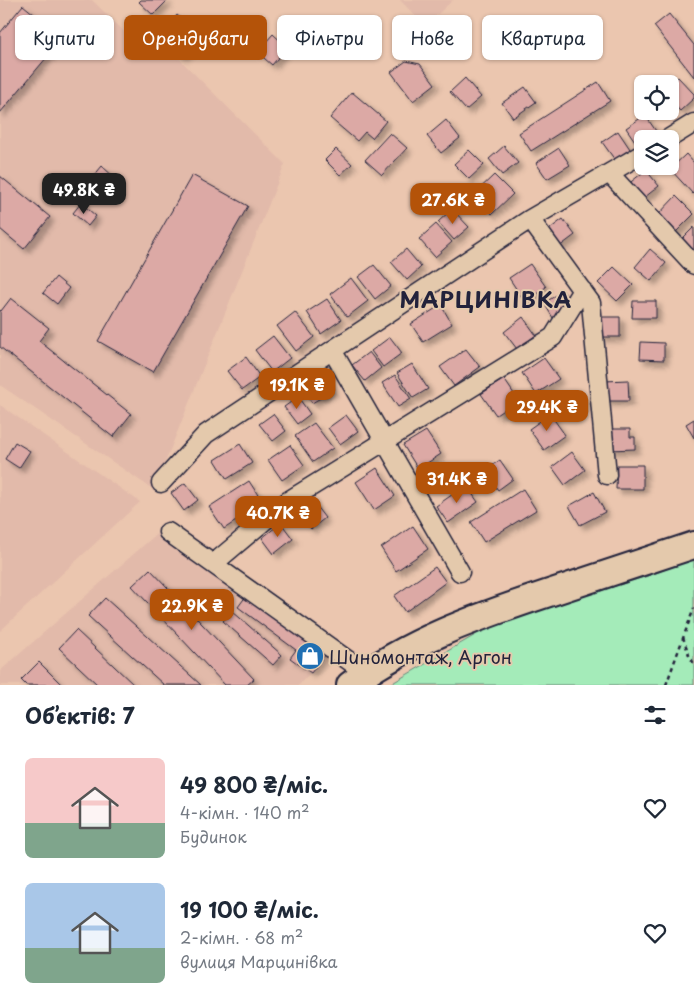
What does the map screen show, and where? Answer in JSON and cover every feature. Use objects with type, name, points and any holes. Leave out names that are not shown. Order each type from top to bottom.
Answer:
[{"type":"highway","points":[[358,679],[418,643],[478,617],[694,545]]},
{"type":"street","points":[[679,132],[694,123]]},
{"type":"street","points":[[161,483],[206,434],[530,219],[634,159]]},
{"type":"street","points":[[610,174],[694,265]]},
{"type":"street","points":[[530,219],[591,303],[607,475]]},
{"type":"street","points":[[213,564],[288,501],[553,337],[582,290]]},
{"type":"street","points":[[332,350],[460,572]]},
{"type":"street","points":[[168,532],[213,564],[358,679]]},
{"type":"path","points":[[666,685],[694,608]]},
{"type":"path","points":[[683,637],[694,664]]},
{"type":"shaded area","points":[[0,0],[92,0],[107,15],[15,15],[15,60],[114,60],[114,22],[124,31],[124,60],[180,60],[285,164],[154,490],[0,385]]},
{"type":"shaded area","points":[[400,0],[453,0],[437,15],[414,15]]},
{"type":"shaded area","points":[[0,405],[140,502],[0,631]]},
{"type":"shaded area","points":[[160,531],[327,654],[299,685],[0,685],[0,671]]},
{"type":"green space","points":[[694,558],[694,685],[389,685],[496,623],[651,575]]},
{"type":"building","points":[[141,0],[168,0],[153,15],[139,2]]},
{"type":"building","points":[[23,5],[35,15],[15,15],[15,60],[45,60],[0,113],[0,33]]},
{"type":"building","points":[[669,14],[694,45],[694,77],[654,26]]},
{"type":"building","points":[[273,34],[277,38],[277,59],[272,65],[266,60],[267,41]]},
{"type":"building","points":[[406,61],[420,64],[435,84],[413,101],[391,72]]},
{"type":"building","points":[[465,78],[481,97],[466,110],[450,92]]},
{"type":"building","points":[[679,78],[694,94],[694,98],[680,111]]},
{"type":"building","points":[[598,82],[610,101],[531,151],[519,133]]},
{"type":"building","points":[[525,87],[536,102],[513,118],[502,103]]},
{"type":"building","points":[[352,92],[386,121],[372,138],[365,132],[357,141],[330,118]]},
{"type":"building","points":[[446,120],[460,138],[441,153],[427,136]]},
{"type":"building","points":[[638,120],[648,120],[655,130],[634,130],[634,140],[626,128]]},
{"type":"building","points":[[618,131],[630,149],[615,160],[602,142]]},
{"type":"building","points":[[390,133],[407,148],[382,175],[365,160]]},
{"type":"building","points":[[504,146],[518,163],[502,175],[489,159]]},
{"type":"building","points":[[559,148],[570,165],[547,179],[536,163]]},
{"type":"building","points":[[336,149],[352,164],[340,175],[325,160]]},
{"type":"building","points":[[469,150],[484,165],[469,179],[454,164]]},
{"type":"building","points":[[686,154],[694,163],[693,194],[676,175],[679,175],[679,161]]},
{"type":"building","points":[[102,166],[117,180],[103,196],[88,183]]},
{"type":"building","points":[[192,175],[248,206],[153,372],[98,341]]},
{"type":"building","points":[[494,175],[513,194],[492,214],[473,195]]},
{"type":"building","points":[[640,175],[650,175],[659,186],[640,201],[627,185]]},
{"type":"building","points":[[0,176],[50,217],[24,249],[0,229]]},
{"type":"building","points":[[676,196],[694,214],[674,234],[656,217]]},
{"type":"building","points":[[81,203],[96,216],[88,226],[73,213]]},
{"type":"building","points":[[452,209],[469,227],[454,240],[438,222]]},
{"type":"building","points":[[563,219],[575,235],[559,247],[547,231]]},
{"type":"building","points":[[436,224],[452,242],[435,257],[419,239]]},
{"type":"building","points":[[694,227],[694,256],[679,242]]},
{"type":"building","points":[[406,249],[421,267],[407,280],[391,262]]},
{"type":"building","points":[[650,249],[666,263],[651,281],[635,267]]},
{"type":"building","points":[[530,264],[546,287],[525,302],[509,278]]},
{"type":"building","points":[[374,265],[391,286],[375,299],[358,277]]},
{"type":"building","points":[[614,267],[633,285],[617,301],[598,283]]},
{"type":"building","points":[[56,277],[69,288],[57,304],[43,293]]},
{"type":"building","points":[[351,278],[368,301],[347,317],[330,294]]},
{"type":"building","points":[[563,291],[572,306],[553,318],[544,303]]},
{"type":"building","points":[[11,298],[49,328],[39,341],[131,414],[113,437],[0,347],[0,310]]},
{"type":"building","points":[[327,299],[341,320],[321,334],[307,312]]},
{"type":"building","points":[[633,301],[656,301],[656,318],[632,318]]},
{"type":"building","points":[[441,305],[452,324],[423,342],[411,324]]},
{"type":"building","points":[[295,312],[314,337],[296,351],[277,326]]},
{"type":"building","points":[[523,317],[536,335],[517,349],[504,332]]},
{"type":"building","points":[[599,317],[620,317],[620,337],[599,337]]},
{"type":"building","points":[[273,336],[290,358],[272,372],[255,350]]},
{"type":"building","points":[[390,337],[402,353],[383,367],[371,351]]},
{"type":"building","points":[[641,342],[664,343],[664,360],[640,359]]},
{"type":"building","points":[[466,349],[480,367],[454,386],[440,367]]},
{"type":"building","points":[[369,352],[381,368],[365,381],[352,365]]},
{"type":"building","points":[[246,357],[260,377],[242,390],[227,371]]},
{"type":"building","points":[[544,358],[559,379],[536,394],[522,373]]},
{"type":"building","points":[[412,364],[428,389],[413,398],[397,373]]},
{"type":"building","points":[[395,375],[411,399],[398,407],[382,383]]},
{"type":"building","points":[[326,378],[334,390],[312,403],[304,391]]},
{"type":"building","points":[[504,379],[518,400],[496,415],[481,394]]},
{"type":"building","points":[[628,380],[629,401],[604,401],[604,381]]},
{"type":"building","points":[[298,397],[310,414],[297,424],[284,407]]},
{"type":"building","points":[[273,414],[286,431],[273,441],[259,424]]},
{"type":"building","points":[[550,414],[565,435],[544,450],[529,429]]},
{"type":"building","points":[[346,415],[358,431],[340,444],[328,428]]},
{"type":"building","points":[[694,419],[694,438],[686,424]]},
{"type":"building","points":[[314,423],[333,448],[313,462],[295,436]]},
{"type":"building","points":[[609,429],[630,429],[630,437],[635,437],[635,449],[609,450]]},
{"type":"building","points":[[426,431],[441,454],[418,469],[403,445]]},
{"type":"building","points":[[15,442],[30,451],[19,468],[5,459]]},
{"type":"building","points":[[240,444],[252,463],[227,479],[215,460]]},
{"type":"building","points":[[290,445],[304,465],[282,480],[268,460]]},
{"type":"building","points":[[572,452],[585,470],[565,485],[552,467]]},
{"type":"building","points":[[500,460],[513,479],[498,490],[484,471]]},
{"type":"building","points":[[617,465],[643,465],[643,489],[616,489]]},
{"type":"building","points":[[377,468],[395,496],[374,510],[356,482]]},
{"type":"building","points":[[249,481],[263,503],[224,529],[209,507]]},
{"type":"building","points":[[185,483],[198,500],[184,511],[171,493]]},
{"type":"building","points":[[466,485],[478,502],[448,523],[436,506]]},
{"type":"building","points":[[523,489],[536,510],[484,542],[471,522]]},
{"type":"building","points":[[594,492],[605,512],[580,525],[569,506]]},
{"type":"building","points":[[312,501],[325,518],[311,529],[298,511]]},
{"type":"building","points":[[281,523],[293,539],[274,554],[262,538]]},
{"type":"building","points":[[413,526],[428,549],[396,571],[381,548]]},
{"type":"building","points":[[435,567],[446,582],[405,612],[394,596]]},
{"type":"building","points":[[150,569],[254,679],[247,685],[225,685],[132,586]]},
{"type":"building","points":[[249,592],[328,651],[311,673],[290,658],[296,650],[238,607]]},
{"type":"building","points":[[105,598],[201,685],[164,685],[88,616]]},
{"type":"building","points":[[232,611],[282,655],[273,665],[223,621]]},
{"type":"building","points":[[76,630],[134,685],[98,685],[59,648]]},
{"type":"building","points":[[39,662],[62,685],[26,685],[21,680]]},
{"type":"place","name":"Шиномонтаж, Аргон","points":[[310,656]]},
{"type":"district","name":"МАРЦИНІВКА","points":[[486,298]]}]
